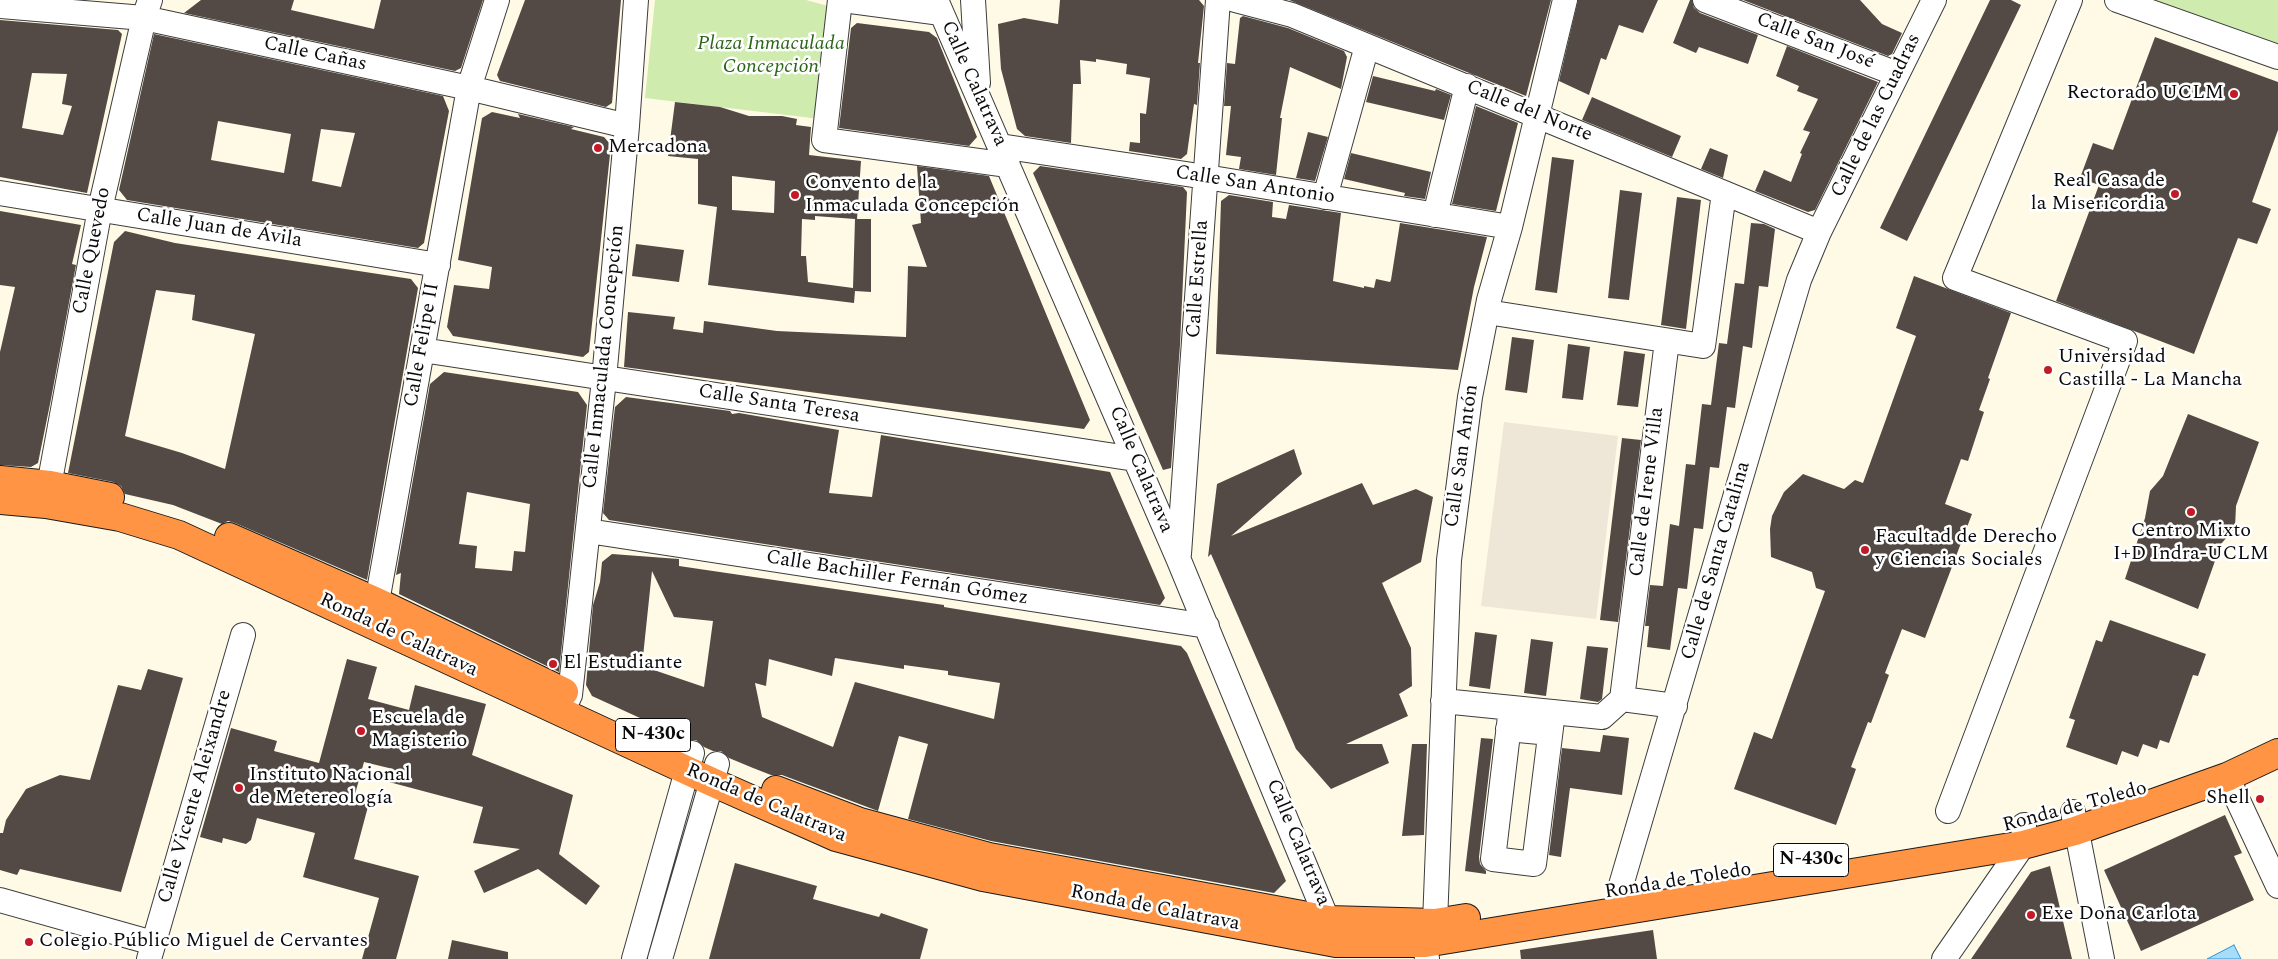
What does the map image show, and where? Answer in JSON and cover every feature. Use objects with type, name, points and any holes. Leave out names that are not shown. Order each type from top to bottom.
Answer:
[{"type":"highway","name":"Ronda de Calatrava","points":[[0,480],[179,535],[566,703],[715,773],[836,837],[983,878],[1333,931]]},
{"type":"highway","name":"Ronda de Calatrava","points":[[0,500],[48,494],[125,500],[186,518],[377,602],[566,703]]},
{"type":"highway","name":"Ronda de Toledo","points":[[2074,822],[2278,734]]},
{"type":"highway","name":"Ronda de Toledo","points":[[1333,931],[1429,942],[2023,835],[2227,777],[2278,753]]},
{"type":"highway","name":"Ronda de Toledo","points":[[1429,942],[1619,892],[2023,835]]},
{"type":"street","name":"Calle Felipe II","points":[[377,602],[469,88],[496,0]]},
{"type":"street","name":"Calle Inmaculada Concepción","points":[[566,703],[588,531],[604,379],[627,126],[636,0]]},
{"type":"street","points":[[842,0],[938,6]]},
{"type":"street","name":"Calle San Antonio","points":[[842,0],[824,140],[1206,177],[1510,227]]},
{"type":"street","points":[[973,0],[980,99]]},
{"type":"street","name":"Calle Estrella","points":[[1178,558],[1218,0]]},
{"type":"street","name":"Calle del Norte","points":[[1235,0],[1292,15],[1819,232]]},
{"type":"street","name":"Calle San Antón","points":[[1429,942],[1449,560],[1470,397],[1487,312],[1566,0]]},
{"type":"street","name":"Calle San José","points":[[1705,0],[1897,74]]},
{"type":"street","name":"Calle de las Cuadras","points":[[1819,232],[1934,0]]},
{"type":"street","points":[[1948,811],[2125,342],[1955,278],[2070,0]]},
{"type":"street","points":[[2117,0],[2278,57]]},
{"type":"street","name":"Calle Cañas","points":[[0,6],[147,9],[627,126]]},
{"type":"street","name":"Calle Calatrava","points":[[938,6],[1178,558],[1333,931]]},
{"type":"street","name":"Calle Quevedo","points":[[48,494],[100,209],[147,9]]},
{"type":"street","points":[[1325,197],[1367,46]]},
{"type":"street","points":[[1435,215],[1466,86]]},
{"type":"street","name":"Calle Juan de Ávila","points":[[0,193],[438,265]]},
{"type":"street","points":[[1487,312],[1703,346],[1724,193]]},
{"type":"street","name":"Calle de Santa Catalina","points":[[1619,892],[1675,706],[1798,280],[1819,232]]},
{"type":"street","name":"Calle de Irene Villa","points":[[1622,699],[1667,341]]},
{"type":"street","name":"Calle Santa Teresa","points":[[422,350],[1135,459]]},
{"type":"street","name":"Calle Bachiller Fernán Gómez","points":[[588,531],[1207,626]]},
{"type":"street","name":"Calle Vicente Aleixandre","points":[[151,951],[243,635]]},
{"type":"street","points":[[1443,702],[1509,718],[1551,722],[1602,717],[1622,699],[1675,706]]},
{"type":"street","points":[[1509,718],[1493,859],[1534,864],[1551,722]]},
{"type":"street","points":[[634,959],[690,762]]},
{"type":"street","points":[[660,959],[715,773]]},
{"type":"street","points":[[2227,777],[2278,886]]},
{"type":"street","points":[[2074,822],[2102,959]]},
{"type":"street","points":[[1944,959],[2023,835]]},
{"type":"street","points":[[0,900],[151,951]]},
{"type":"green space","name":"Plaza Inmaculada Concepción","points":[[655,0],[806,0],[828,6],[820,119],[645,98]]},
{"type":"green space","points":[[2141,0],[2278,0],[2278,57]]},
{"type":"shaded area","points":[[1504,422],[1618,436],[1596,619],[1481,606]]},
{"type":"water","points":[[2234,945],[2241,959],[2207,959]]},
{"type":"building","points":[[201,0],[294,0],[291,10],[374,29],[381,0],[483,0],[461,68],[455,71],[184,13]]},
{"type":"building","points":[[525,0],[621,0],[612,103],[606,107],[500,81],[497,75]]},
{"type":"building","points":[[1060,0],[1199,0],[1204,6],[1198,63],[1200,63],[1197,105],[1194,104],[1187,154],[1181,159],[1129,151],[1130,142],[1140,143],[1140,113],[1146,114],[1150,78],[1126,74],[1127,64],[1096,59],[1096,62],[1080,60],[1081,84],[1073,84],[1071,143],[1025,136],[1017,129],[1001,69],[998,24],[1024,18],[1058,24]]},
{"type":"building","points":[[1289,0],[1551,0],[1526,96]]},
{"type":"building","points":[[1578,0],[1658,0],[1643,33],[1619,25],[1606,60],[1601,58],[1589,95],[1559,81]]},
{"type":"building","points":[[1690,0],[1692,0],[1694,8],[1700,13],[1758,35],[1748,64],[1699,47],[1696,53],[1673,43]]},
{"type":"building","points":[[1743,0],[1860,0],[1882,24],[1902,33],[1892,54],[1888,56]]},
{"type":"building","points":[[1990,0],[2011,0],[2021,5],[1907,241],[1880,228]]},
{"type":"building","points":[[1243,16],[1288,28],[1344,51],[1347,57],[1341,89],[1290,67],[1280,118],[1282,118],[1276,175],[1239,169],[1241,157],[1226,155],[1231,106],[1224,106],[1227,63],[1235,64],[1240,18]]},
{"type":"building","points":[[0,20],[118,30],[122,34],[87,193],[0,177]],"holes":[[[32,73],[67,74],[62,104],[72,106],[63,135],[22,128]]]},
{"type":"building","points":[[857,23],[929,32],[937,38],[977,137],[969,146],[839,128],[851,28]]},
{"type":"building","points":[[154,34],[443,96],[449,111],[424,243],[418,248],[127,200],[119,190]],"holes":[[[218,121],[291,134],[284,173],[211,160]],[[321,129],[355,133],[341,187],[312,181]]]},
{"type":"building","name":"Real Casa de la Misericordia","points":[[2155,37],[2278,82],[2278,130],[2252,202],[2271,209],[2257,244],[2238,238],[2194,354],[2056,301],[2099,185],[2080,178],[2093,143],[2113,150]]},
{"type":"building","points":[[1787,46],[1878,82],[1815,210],[1808,212],[1755,191],[1764,170],[1791,182],[1802,154],[1800,153],[1810,132],[1803,130],[1818,99],[1797,91],[1799,86],[1776,76]]},
{"type":"building","points":[[1373,76],[1435,91],[1436,89],[1451,95],[1444,120],[1366,102]]},
{"type":"building","points":[[1592,97],[1681,136],[1672,157],[1582,120]]},
{"type":"building","name":"Convento de la Inmaculada Concepción","points":[[675,102],[720,107],[749,116],[782,116],[797,119],[796,125],[811,127],[809,155],[861,161],[857,219],[871,219],[871,292],[855,291],[854,303],[708,285],[717,207],[698,204],[698,159],[668,156]],"holes":[[[732,176],[775,181],[774,213],[732,210]],[[815,216],[855,219],[853,288],[808,282],[806,256],[801,256],[802,219],[815,220]]]},
{"type":"building","points":[[1476,106],[1518,123],[1496,211],[1452,204]]},
{"type":"building","points":[[492,112],[520,118],[518,114],[574,127],[571,129],[604,137],[611,145],[589,352],[583,357],[453,336],[447,327],[454,285],[489,289],[492,267],[458,260],[482,118]]},
{"type":"building","points":[[1308,132],[1328,137],[1315,181],[1296,178]]},
{"type":"building","points":[[1710,148],[1728,155],[1723,178],[1701,169]]},
{"type":"building","points":[[1351,153],[1431,172],[1425,199],[1404,196],[1405,193],[1344,179]]},
{"type":"building","points":[[1552,157],[1574,160],[1557,293],[1535,290]]},
{"type":"building","points":[[917,166],[989,176],[1090,420],[1084,429],[624,367],[628,312],[675,317],[673,329],[703,333],[704,321],[777,331],[906,337],[908,266],[927,267],[912,225],[921,223]]},
{"type":"building","points":[[1040,166],[1183,187],[1187,192],[1180,345],[1171,468],[1163,470],[1033,173]]},
{"type":"building","points":[[1620,190],[1642,193],[1629,300],[1608,298]]},
{"type":"building","points":[[1229,195],[1273,202],[1272,217],[1286,219],[1289,205],[1341,213],[1333,281],[1364,288],[1364,286],[1374,288],[1376,279],[1390,282],[1400,223],[1487,237],[1474,287],[1458,370],[1216,354],[1221,201]]},
{"type":"building","points":[[1677,197],[1701,200],[1686,329],[1661,325]]},
{"type":"building","points":[[0,211],[81,225],[72,264],[76,265],[38,463],[31,467],[0,465],[0,352],[15,287],[0,285]]},
{"type":"building","points":[[1751,223],[1764,224],[1775,229],[1768,287],[1759,286],[1752,348],[1743,346],[1735,408],[1727,407],[1719,468],[1710,467],[1703,529],[1694,528],[1687,589],[1678,588],[1670,650],[1647,647],[1649,626],[1645,626],[1650,585],[1663,586],[1670,524],[1679,526],[1686,464],[1695,465],[1702,404],[1711,405],[1719,343],[1727,344],[1735,283],[1744,284]]},
{"type":"building","points":[[125,231],[175,243],[411,279],[418,288],[367,580],[235,523],[228,521],[222,524],[173,505],[125,494],[121,486],[113,482],[68,473],[114,242]],"holes":[[[156,290],[195,295],[192,320],[255,334],[225,469],[182,453],[125,436]]]},
{"type":"building","points":[[636,244],[684,250],[679,282],[632,276]]},
{"type":"building","name":"Facultad de Derecho y Ciencias Sociales","points":[[1914,276],[2011,313],[1988,378],[1990,379],[1979,410],[1984,412],[1968,461],[1961,459],[1945,504],[1972,514],[1925,638],[1902,629],[1885,673],[1889,675],[1871,723],[1868,722],[1851,767],[1856,769],[1836,825],[1734,789],[1754,732],[1772,739],[1825,591],[1816,588],[1812,572],[1771,557],[1770,529],[1772,516],[1784,492],[1803,474],[1844,489],[1855,480],[1863,483],[1916,336],[1896,328]]},
{"type":"building","points":[[1512,337],[1534,340],[1527,393],[1505,390]]},
{"type":"building","points":[[1568,344],[1590,347],[1583,400],[1562,398]]},
{"type":"building","points":[[1624,351],[1645,354],[1638,407],[1617,405]]},
{"type":"building","points":[[444,372],[578,392],[587,405],[559,672],[399,594],[401,573],[396,575],[430,384]],"holes":[[[467,492],[530,504],[525,552],[514,551],[512,571],[475,568],[477,546],[459,544]]]},
{"type":"building","points":[[626,397],[730,411],[732,414],[739,413],[839,430],[829,493],[872,497],[881,435],[1110,472],[1165,598],[1160,605],[609,520],[603,513],[615,407]]},
{"type":"building","name":"Centro Mixto I+D Indra-UCLM","points":[[2188,414],[2259,442],[2236,506],[2235,528],[2221,544],[2198,609],[2125,579],[2145,518],[2150,491],[2163,476]]},
{"type":"building","points":[[1622,438],[1641,440],[1618,622],[1600,620]]},
{"type":"building","points":[[1294,449],[1302,474],[1231,536],[1362,483],[1373,505],[1416,489],[1433,497],[1421,562],[1382,583],[1411,648],[1412,686],[1399,694],[1408,716],[1346,744],[1382,744],[1389,763],[1331,789],[1296,749],[1211,554],[1208,557],[1217,484]]},
{"type":"building","points":[[612,554],[679,559],[679,566],[944,605],[944,607],[1181,646],[1187,653],[1286,881],[1274,893],[991,841],[908,819],[928,744],[899,736],[878,811],[782,775],[771,775],[753,768],[729,758],[721,751],[713,751],[704,747],[696,740],[688,740],[592,696],[586,685],[593,605],[600,582],[602,562]],"holes":[[[652,571],[674,617],[713,621],[704,687],[642,666]],[[835,658],[904,669],[904,665],[948,671],[948,675],[1000,683],[994,719],[855,682],[833,747],[762,717],[755,683],[766,686],[769,659],[832,676]]]},
{"type":"building","points":[[2110,620],[2206,654],[2198,676],[2193,675],[2169,743],[2160,740],[2157,749],[2143,744],[2138,757],[2122,751],[2117,765],[2066,747],[2075,720],[2069,718],[2096,640],[2102,642]]},
{"type":"building","points":[[1475,632],[1497,635],[1490,689],[1469,686]]},
{"type":"building","points":[[1531,639],[1553,642],[1546,696],[1524,693]]},
{"type":"building","points":[[1587,646],[1608,648],[1602,699],[1598,702],[1580,699]]},
{"type":"building","points":[[347,659],[377,667],[368,699],[409,710],[415,685],[486,704],[472,755],[573,795],[559,854],[600,886],[586,905],[538,869],[484,893],[474,871],[520,849],[473,843],[483,807],[389,782],[393,769],[364,762],[355,794],[370,799],[354,859],[419,876],[396,959],[362,959],[379,898],[303,877],[315,833],[257,818],[251,840],[246,844],[223,838],[222,843],[200,837],[231,728],[277,741],[274,751],[319,763]]},
{"type":"building","points":[[148,669],[183,678],[121,892],[20,869],[17,875],[0,870],[0,833],[3,833],[6,820],[26,789],[60,775],[90,780],[118,685],[141,690]]},
{"type":"building","points":[[1603,735],[1629,738],[1622,795],[1570,788],[1561,857],[1549,855],[1562,748],[1600,752]]},
{"type":"building","points":[[1481,738],[1493,739],[1479,857],[1480,864],[1486,871],[1486,874],[1465,871]]},
{"type":"building","points":[[1412,744],[1427,744],[1424,835],[1402,836]]},
{"type":"building","points":[[2225,815],[2242,853],[2234,856],[2254,900],[2141,951],[2104,870]]},
{"type":"building","points":[[735,863],[817,886],[813,899],[879,917],[881,913],[928,929],[920,959],[709,959]]},
{"type":"building","name":"Exe Doña Carlota","points":[[2050,866],[2072,959],[1971,959],[2031,872]]},
{"type":"building","points":[[1653,930],[1657,959],[1521,959],[1520,950]]},
{"type":"building","points":[[452,940],[508,952],[508,959],[448,959]]},
{"type":"place","name":"Rectorado UCLM","points":[[2234,94]]},
{"type":"place","name":"Mercadona","points":[[598,148]]},
{"type":"place","name":"Real Casa de la Misericordia","points":[[2175,194]]},
{"type":"place","name":"Convento de la Inmaculada Concepción","points":[[795,195]]},
{"type":"place","name":"Universidad Castilla - La Mancha","points":[[2048,370]]},
{"type":"place","name":"Centro Mixto I+D Indra-UCLM","points":[[2191,512]]},
{"type":"place","name":"Facultad de Derecho y Ciencias Sociales","points":[[1865,550]]},
{"type":"place","name":"El Estudiante","points":[[553,664]]},
{"type":"place","name":"Escuela de Magisterio","points":[[361,731]]},
{"type":"place","name":"Instituto Nacional de Metereología","points":[[239,788]]},
{"type":"place","name":"Shell","points":[[2260,799]]},
{"type":"place","name":"Exe Doña Carlota","points":[[2031,915]]},
{"type":"place","name":"Colegio Público Miguel de Cervantes","points":[[29,942]]}]
